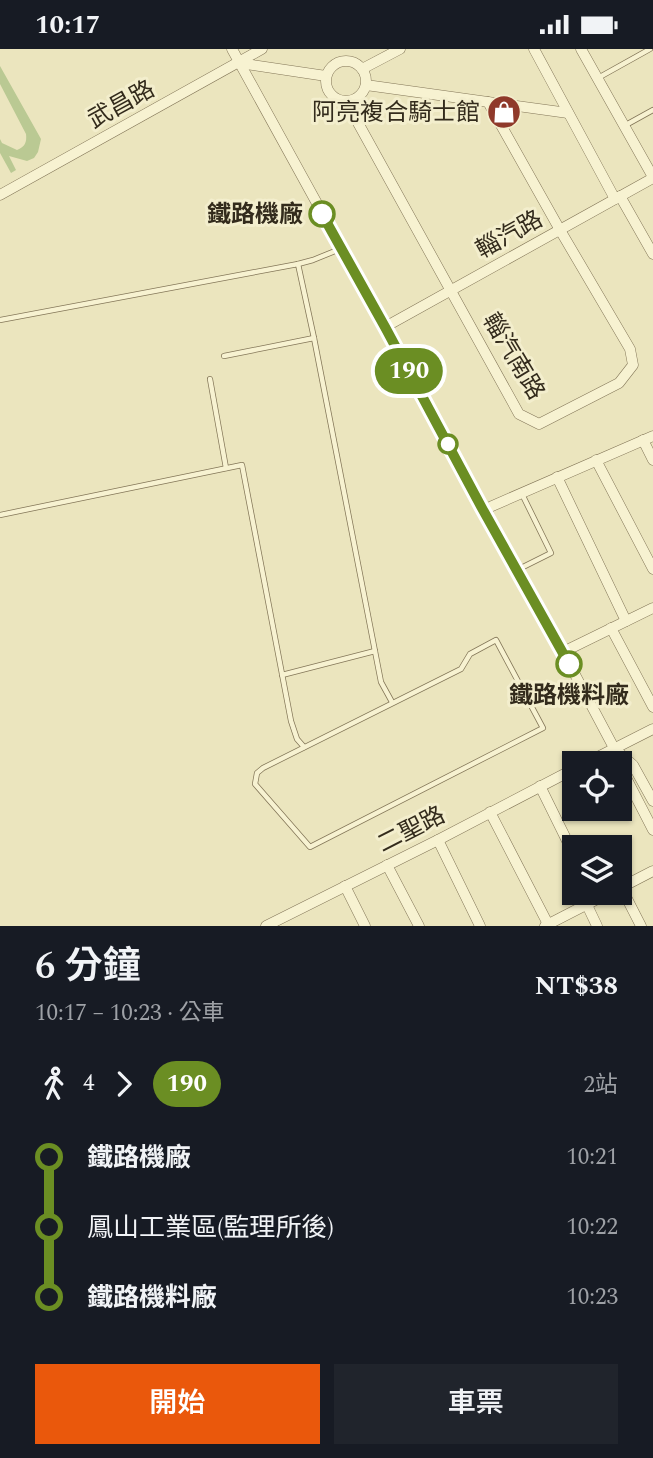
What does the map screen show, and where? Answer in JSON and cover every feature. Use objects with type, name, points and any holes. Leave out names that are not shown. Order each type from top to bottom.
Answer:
[{"type":"street","points":[[232,49],[615,751]]},
{"type":"street","name":"武昌路","points":[[0,195],[262,49]]},
{"type":"street","points":[[362,69],[400,49]]},
{"type":"street","points":[[534,49],[568,113],[653,254]]},
{"type":"street","points":[[581,49],[653,178]]},
{"type":"street","points":[[239,62],[326,76]]},
{"type":"street","points":[[352,62],[362,69],[366,85],[358,98],[343,101],[330,94],[326,76],[336,63],[352,62]]},
{"type":"street","points":[[366,85],[568,113]]},
{"type":"street","points":[[352,101],[352,112],[451,291]]},
{"type":"street","points":[[488,102],[560,230]]},
{"type":"street","name":"輜汽路","points":[[385,327],[653,178]]},
{"type":"street","name":"輜汽南路","points":[[451,291],[519,414],[539,424],[619,383],[633,365],[630,349],[560,230]]},
{"type":"street","points":[[483,510],[648,438],[653,460]]},
{"type":"street","points":[[596,460],[653,569]]},
{"type":"street","points":[[557,478],[626,621]]},
{"type":"street","points":[[563,652],[653,608]]},
{"type":"street","points":[[611,628],[653,707]]},
{"type":"street","points":[[608,751],[653,729]]},
{"type":"street","points":[[614,748],[633,765],[653,801]]},
{"type":"street","name":"二聖路","points":[[266,926],[284,922],[345,886],[562,775]]},
{"type":"street","points":[[540,786],[564,835]]},
{"type":"street","points":[[632,790],[653,830]]},
{"type":"street","points":[[490,812],[547,925],[582,905]]},
{"type":"street","points":[[438,840],[480,926]]},
{"type":"street","points":[[387,865],[419,926]]},
{"type":"street","points":[[632,881],[653,871]]},
{"type":"street","points":[[345,886],[365,926]]},
{"type":"street","points":[[593,905],[597,926]]},
{"type":"street","points":[[630,905],[641,926]]},
{"type":"lane","points":[[597,79],[650,49]]},
{"type":"lane","points":[[624,127],[653,110]]},
{"type":"lane","points":[[0,320],[298,264],[341,248]]},
{"type":"lane","points":[[298,264],[381,682],[392,702]]},
{"type":"lane","points":[[224,356],[314,338]]},
{"type":"lane","points":[[210,379],[226,468]]},
{"type":"lane","points":[[0,515],[242,465],[293,730],[304,747]]},
{"type":"lane","points":[[517,570],[551,553],[521,493]]},
{"type":"lane","points":[[496,640],[543,728],[310,847],[255,784],[257,773],[263,768],[304,747],[461,669],[470,653],[496,640]]},
{"type":"lane","points":[[282,675],[375,651]]},
{"type":"green space","points":[[0,66],[41,139],[34,158],[27,161],[9,156],[16,170],[11,173],[0,153],[0,139],[2,143],[17,150],[25,144],[26,134],[0,84]]},
{"type":"bus line","name":"190","points":[[322,214],[569,664]]},
{"type":"place","name":"阿亮複合騎士館","points":[[504,112]]},
{"type":"place","name":"鐵路機廠","points":[[322,214]]},
{"type":"place","name":"鐵路機料廠","points":[[569,664]]}]
